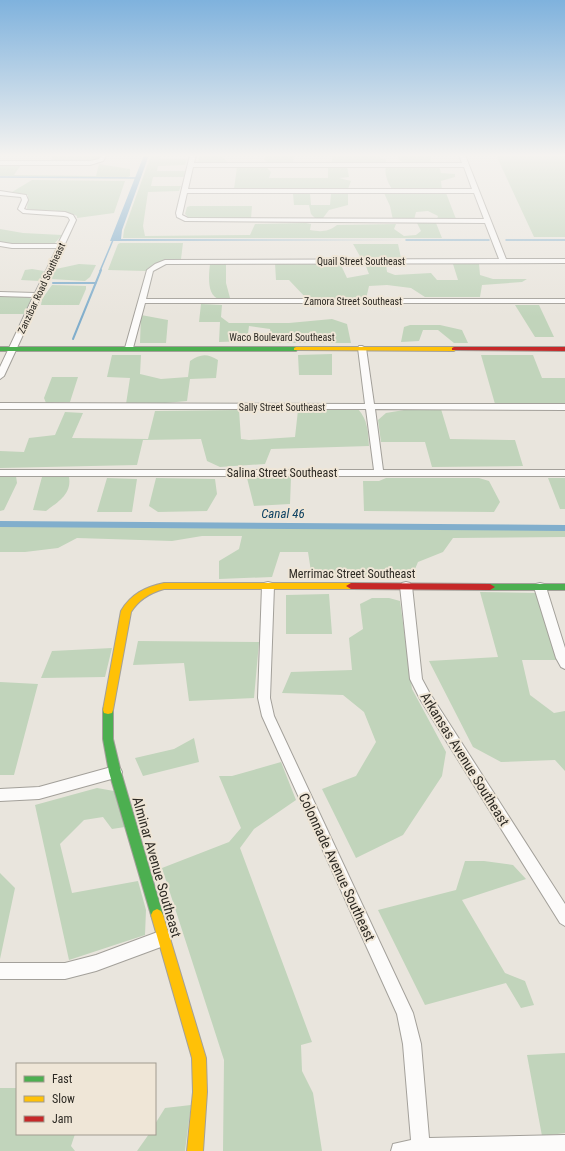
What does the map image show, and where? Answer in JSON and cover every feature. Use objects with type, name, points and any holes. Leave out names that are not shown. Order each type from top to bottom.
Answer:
[{"type":"street","name":"Zanzibar Road Southeast","points":[[0,376],[73,220],[71,216],[58,213],[25,212],[21,209]]},
{"type":"street","points":[[180,209],[179,216],[194,221],[488,221]]},
{"type":"street","points":[[483,209],[503,261]]},
{"type":"street","points":[[0,244],[12,246],[61,246]]},
{"type":"street","name":"Quail Street Southeast","points":[[141,301],[150,270],[157,265],[175,261],[565,261]]},
{"type":"street","points":[[0,294],[38,295]]},
{"type":"street","points":[[129,348],[141,301]]},
{"type":"street","name":"Zamora Street Southeast","points":[[141,301],[565,301]]},
{"type":"street","points":[[362,348],[378,473]]},
{"type":"street","name":"Waco Boulevard Southeast","points":[[0,349],[565,348]]},
{"type":"street","name":"Sally Street Southeast","points":[[0,406],[565,407]]},
{"type":"street","name":"Salina Street Southeast","points":[[0,473],[565,473]]},
{"type":"street","name":"Merrimac Street Southeast","points":[[139,594],[148,589],[164,586],[565,587]]},
{"type":"street","name":"Colonnade Avenue Southeast","points":[[268,586],[264,698],[268,716],[405,1013],[412,1044],[421,1147]]},
{"type":"street","name":"Arkansas Avenue Southeast","points":[[406,586],[416,678],[424,695],[565,918]]},
{"type":"street","points":[[540,587],[565,664]]},
{"type":"street","name":"Alminar Avenue Southeast","points":[[139,594],[132,600],[126,611],[108,712],[108,739],[115,772],[199,1058],[200,1092],[195,1151]]},
{"type":"street","points":[[0,795],[39,792],[115,772]]},
{"type":"street","points":[[0,971],[65,971],[96,963],[163,938]]},
{"type":"street","points":[[400,1151],[421,1147],[565,1144]]},
{"type":"green space","points":[[27,209],[115,209],[114,213],[77,218],[77,216],[66,212]]},
{"type":"green space","points":[[132,209],[146,209],[143,226],[145,236],[250,235],[255,224],[306,223],[311,224],[310,230],[321,231],[331,229],[337,225],[396,224],[394,229],[404,236],[416,235],[421,231],[417,223],[436,223],[442,238],[123,238],[124,230]]},
{"type":"green space","points":[[187,209],[252,209],[251,219],[199,220],[189,218],[185,214]]},
{"type":"green space","points":[[310,209],[334,209],[329,210],[323,218],[316,219],[311,214]]},
{"type":"green space","points":[[391,209],[452,209],[456,219],[437,219],[438,216],[428,211],[416,212],[414,220],[393,220]]},
{"type":"green space","points":[[521,209],[565,209],[565,237],[534,237]]},
{"type":"green space","points":[[0,229],[23,233],[62,235],[54,244],[19,245],[0,242]]},
{"type":"green space","points":[[183,243],[181,259],[162,262],[154,265],[146,271],[108,270],[118,244]]},
{"type":"green space","points":[[353,244],[398,244],[401,258],[361,258]]},
{"type":"green space","points":[[275,263],[340,263],[347,278],[369,274],[365,264],[386,263],[387,272],[395,275],[431,273],[437,280],[458,280],[453,264],[479,264],[480,275],[493,279],[527,279],[522,282],[482,285],[480,297],[425,297],[411,288],[387,285],[369,286],[366,299],[306,298],[289,280],[276,280]]},
{"type":"green space","points":[[79,264],[96,265],[90,277],[85,281],[51,279],[56,269]]},
{"type":"green space","points":[[210,264],[226,264],[226,283],[230,298],[221,299],[212,294],[209,284]]},
{"type":"green space","points":[[32,269],[44,271],[40,281],[21,280],[25,270]]},
{"type":"green space","points":[[52,285],[86,286],[86,289],[79,305],[41,305],[42,299]]},
{"type":"green space","points":[[0,297],[26,297],[33,301],[25,314],[0,314]]},
{"type":"green space","points":[[201,304],[222,305],[221,317],[229,323],[289,323],[332,319],[347,324],[351,343],[273,343],[270,329],[249,326],[247,341],[219,342],[220,322],[199,322]]},
{"type":"green space","points":[[515,305],[539,305],[554,337],[535,337]]},
{"type":"green space","points":[[141,315],[168,320],[166,343],[140,343]]},
{"type":"green space","points":[[410,325],[440,325],[462,330],[468,343],[454,343],[438,330],[423,330],[419,341],[401,342],[404,327]]},
{"type":"green space","points":[[332,354],[332,375],[299,375],[298,355]]},
{"type":"green space","points":[[112,355],[141,355],[140,374],[161,379],[188,377],[190,361],[197,357],[207,355],[218,360],[216,378],[190,379],[187,401],[126,404],[130,378],[107,377]]},
{"type":"green space","points":[[481,355],[533,355],[542,378],[565,378],[565,403],[495,404]]},
{"type":"green space","points":[[52,377],[78,377],[70,402],[46,403],[44,398]]},
{"type":"green space","points":[[358,409],[366,422],[369,446],[271,449],[265,464],[220,467],[207,461],[201,439],[143,440],[137,465],[0,468],[0,451],[24,452],[29,438],[55,435],[65,412],[83,413],[72,438],[148,439],[155,411],[239,410],[241,439],[249,440],[295,437],[298,410]]},
{"type":"green space","points":[[410,409],[441,409],[450,439],[515,440],[523,466],[432,467],[425,442],[381,442],[378,420],[386,413]]},
{"type":"green space","points":[[16,476],[17,483],[4,510],[0,511],[0,477]]},
{"type":"green space","points":[[42,477],[69,477],[66,493],[59,501],[46,511],[33,510]]},
{"type":"green space","points":[[291,477],[290,504],[254,506],[247,478]]},
{"type":"green space","points":[[107,478],[137,479],[132,512],[97,512]]},
{"type":"green space","points":[[156,478],[215,479],[217,494],[207,511],[158,512],[149,506]]},
{"type":"green space","points":[[386,478],[479,478],[489,481],[500,502],[494,512],[364,511],[363,481],[379,481]]},
{"type":"green space","points":[[548,478],[565,478],[565,509],[560,509]]},
{"type":"green space","points":[[0,526],[565,530],[565,537],[453,538],[443,552],[418,562],[412,576],[312,578],[308,552],[280,552],[272,577],[219,579],[219,561],[239,549],[242,536],[202,536],[172,541],[77,538],[58,548],[25,552],[0,552]]},
{"type":"green space","points":[[480,592],[536,593],[557,660],[522,660],[530,695],[554,713],[565,711],[565,771],[555,760],[501,762],[473,747],[429,661],[498,657]]},
{"type":"green space","points":[[329,594],[332,634],[286,634],[286,595]]},
{"type":"green space","points":[[372,598],[389,598],[400,601],[412,689],[446,752],[442,776],[403,835],[356,858],[322,789],[356,776],[376,742],[364,712],[343,695],[282,693],[291,672],[352,670],[349,638],[363,629],[360,604]]},
{"type":"green space","points":[[138,641],[259,642],[254,698],[189,701],[184,663],[133,665]]},
{"type":"green space","points":[[112,648],[105,677],[41,678],[52,651]]},
{"type":"green space","points":[[0,682],[38,684],[14,775],[0,775]]},
{"type":"green space","points":[[194,738],[199,762],[143,776],[135,758],[174,749]]},
{"type":"green space","points":[[281,762],[296,800],[254,829],[240,848],[312,1042],[301,1045],[302,1071],[313,1093],[322,1151],[223,1151],[224,1060],[162,868],[229,842],[241,828],[219,776],[232,776]]},
{"type":"green space","points":[[97,788],[114,791],[125,827],[112,829],[103,817],[84,820],[60,844],[72,893],[138,881],[146,910],[145,935],[69,960],[35,805]]},
{"type":"green space","points":[[465,861],[484,861],[513,865],[526,879],[462,900],[505,973],[525,981],[534,1005],[521,1008],[506,983],[425,1005],[378,910],[456,890]]},
{"type":"green space","points":[[0,873],[15,888],[0,959]]},
{"type":"green space","points":[[565,1053],[565,1133],[542,1136],[527,1055]]},
{"type":"green space","points":[[0,1088],[16,1088],[16,1135],[75,1135],[71,1146],[75,1151],[0,1151]]},
{"type":"green space","points":[[191,1105],[185,1151],[137,1151],[148,1135],[156,1135],[156,1122],[165,1108]]},
{"type":"water","points":[[123,209],[130,209],[122,230],[121,239],[410,240],[110,241]]},
{"type":"waterway","points":[[100,271],[113,240],[115,240]]},
{"type":"waterway","points":[[406,240],[489,240]]},
{"type":"waterway","points":[[506,240],[565,240]]},
{"type":"waterway","points":[[96,283],[101,270]]},
{"type":"waterway","points":[[53,283],[96,283]]},
{"type":"waterway","points":[[73,339],[96,283]]},
{"type":"waterway","name":"Canal 46","points":[[0,524],[565,528]]},
{"type":"traffic: fast","points":[[0,349],[296,349]]},
{"type":"traffic: fast","points":[[490,587],[565,587]]},
{"type":"traffic: fast","points":[[108,710],[108,739],[115,772],[157,915]]},
{"type":"traffic: slow","points":[[296,349],[454,349]]},
{"type":"traffic: slow","points":[[108,710],[126,611],[138,597],[147,591],[164,586],[351,586]]},
{"type":"traffic: slow","points":[[157,915],[199,1058],[200,1092],[195,1151]]},
{"type":"traffic: jam","points":[[454,349],[565,349]]},
{"type":"traffic: jam","points":[[351,586],[490,587]]}]
